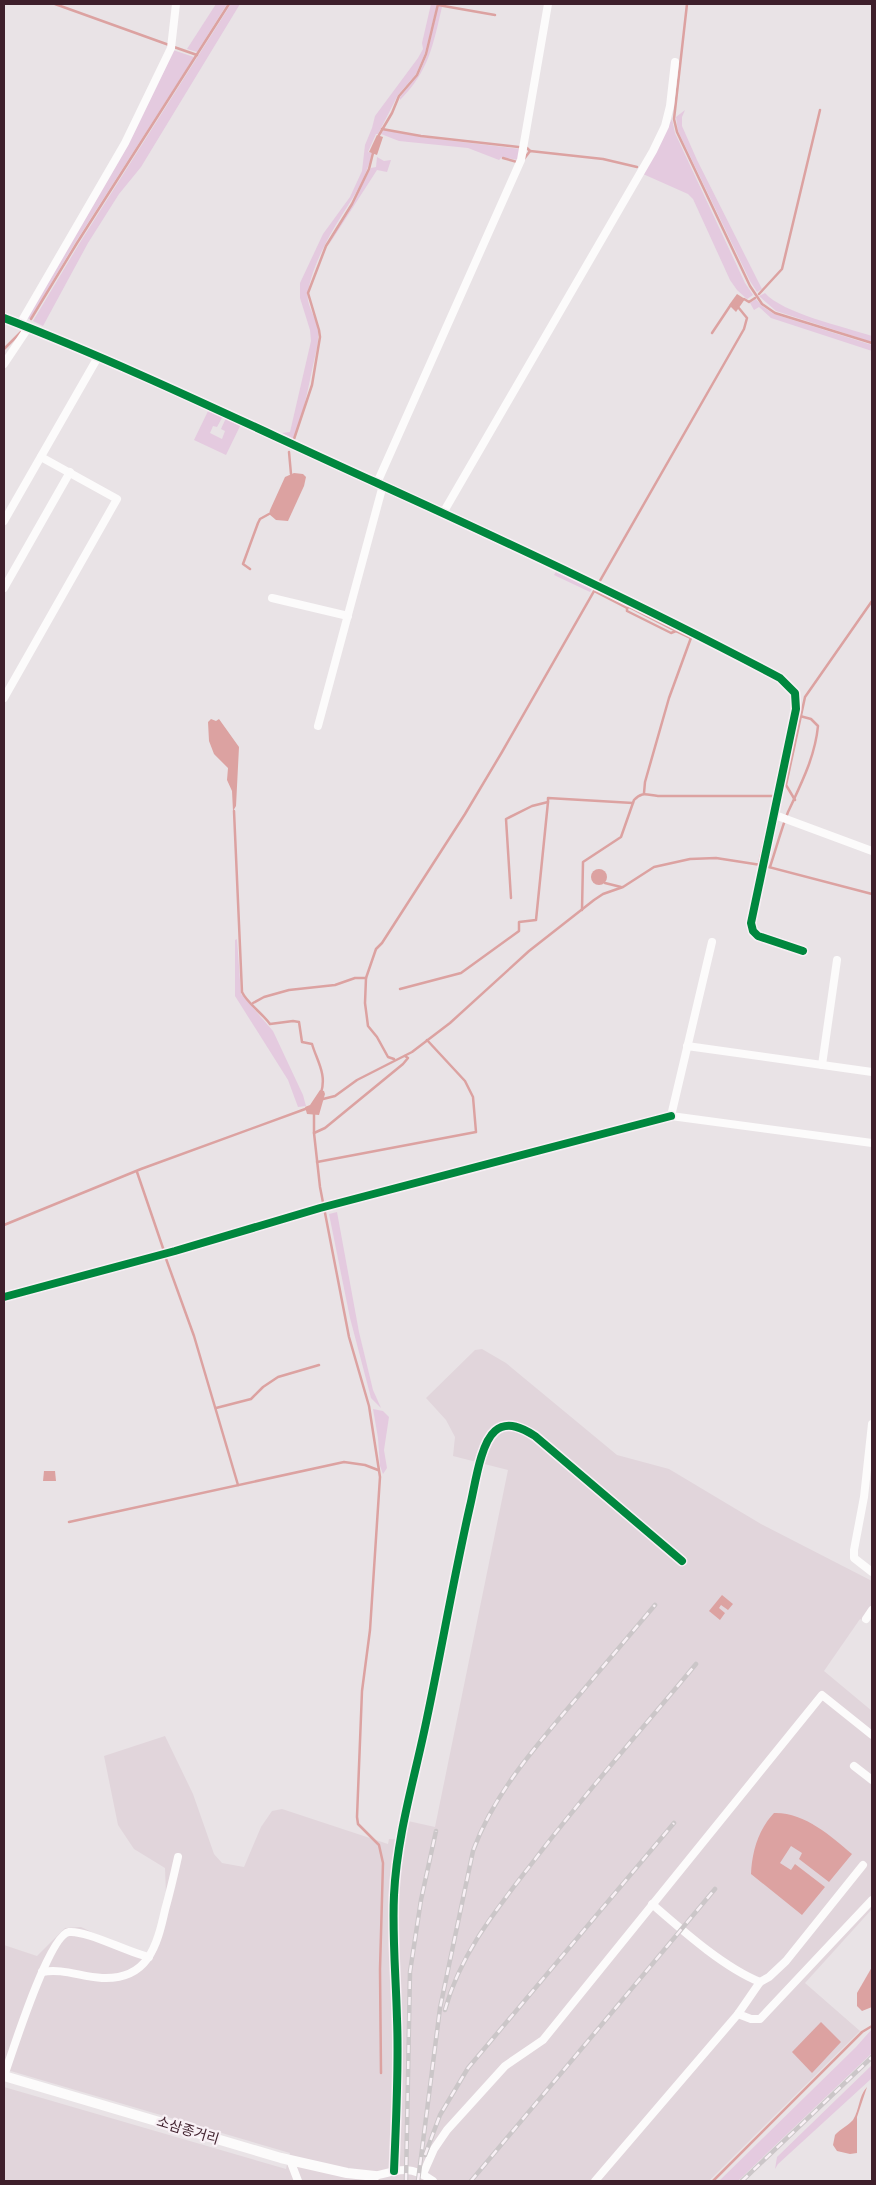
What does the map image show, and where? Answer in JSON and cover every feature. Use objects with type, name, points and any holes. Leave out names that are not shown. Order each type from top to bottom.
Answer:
[{"type":"street","points":[[4,364],[129,134],[170,48],[176,4]]},
{"type":"street","points":[[318,726],[348,616],[380,484],[521,160],[548,4]]},
{"type":"street","points":[[442,513],[653,151],[665,126],[674,62]]},
{"type":"street","points":[[4,318],[98,357],[597,584],[780,678],[795,693],[796,709],[752,917],[753,931],[758,936],[803,951]]},
{"type":"street","points":[[4,520],[98,357]]},
{"type":"street","points":[[4,698],[117,500],[41,456]]},
{"type":"street","points":[[4,588],[70,472]]},
{"type":"street","points":[[272,598],[348,616]]},
{"type":"street","points":[[775,815],[872,851]]},
{"type":"street","points":[[671,1116],[712,942]]},
{"type":"street","points":[[822,1065],[837,960]]},
{"type":"street","points":[[687,1046],[872,1072]]},
{"type":"street","points":[[4,1297],[174,1251],[324,1207],[671,1116],[872,1143]]},
{"type":"street","points":[[872,1424],[864,1497],[854,1550],[854,1558],[872,1572]]},
{"type":"street","points":[[394,2171],[397,2020],[393,1937],[396,1863],[403,1820],[427,1719],[460,1553],[481,1461],[488,1439],[496,1430],[506,1426],[520,1426],[535,1436],[682,1561]]},
{"type":"street","points":[[866,1619],[872,1610]]},
{"type":"street","points":[[423,2174],[434,2149],[447,2130],[504,2066],[543,2040],[822,1695],[872,1735]]},
{"type":"street","points":[[854,1766],[872,1780]]},
{"type":"street","points":[[42,1972],[55,1969],[99,1978],[122,1977],[136,1969],[149,1957],[157,1944],[178,1857]]},
{"type":"street","points":[[595,2181],[738,2014],[760,1982],[769,1977],[786,1960],[863,1865]]},
{"type":"street","points":[[738,2014],[751,2020],[760,2019],[872,1900]]},
{"type":"street","points":[[652,1904],[681,1930],[746,1976],[760,1982]]},
{"type":"street","points":[[4,2076],[46,1960],[62,1936],[68,1932],[81,1933],[132,1953],[149,1957]]},
{"type":"street","name":"소삼종거리","points":[[4,2076],[290,2160],[347,2173],[375,2176]]},
{"type":"street","points":[[290,2160],[298,2181]]},
{"type":"street","points":[[375,2176],[406,2169],[423,2174],[433,2181]]},
{"type":"shaded area","points":[[216,4],[227,4],[197,52],[187,49]]},
{"type":"shaded area","points":[[231,4],[240,4],[141,167],[119,194],[88,243],[43,326],[33,321],[79,244]]},
{"type":"shaded area","points":[[431,4],[437,4],[425,53],[416,74],[398,95],[378,134],[376,134],[368,152],[372,153],[364,177],[326,242],[313,271],[308,291],[308,301],[317,326],[318,343],[308,391],[293,439],[282,433],[290,432],[311,341],[310,330],[300,298],[300,283],[323,234],[350,197],[362,171],[365,145],[375,116],[423,49],[422,43]]},
{"type":"shaded area","points":[[438,6],[442,7],[436,33],[424,68],[418,79],[400,100],[400,97],[419,74],[427,55]]},
{"type":"shaded area","points":[[173,50],[194,57],[75,243],[30,319],[27,318]]},
{"type":"shaded area","points":[[685,110],[682,117],[682,126],[697,160],[762,289],[757,292],[678,131],[676,117]]},
{"type":"shaded area","points":[[672,119],[675,133],[745,283],[753,295],[747,299],[730,280],[693,199],[688,194],[643,174]]},
{"type":"shaded area","points":[[384,130],[421,137],[521,149],[518,160],[502,157],[499,160],[468,148],[399,141],[381,134]]},
{"type":"shaded area","points":[[377,135],[383,137],[377,155],[369,152]]},
{"type":"shaded area","points":[[377,157],[384,161],[391,160],[387,172],[377,170],[328,246],[371,168],[376,167]]},
{"type":"shaded area","points":[[765,293],[773,300],[799,313],[872,336],[872,342],[776,311],[759,296]]},
{"type":"shaded area","points":[[737,294],[745,299],[736,312],[729,305]]},
{"type":"shaded area","points":[[756,299],[762,306],[774,314],[872,345],[872,351],[771,318],[759,307],[754,310],[750,303]]},
{"type":"shaded area","points":[[209,409],[223,416],[217,427],[213,426],[210,433],[222,439],[225,431],[221,429],[226,418],[241,424],[226,455],[194,440]]},
{"type":"shaded area","points":[[294,473],[303,474],[306,477],[304,486],[288,521],[276,520],[269,514],[270,510],[285,477]]},
{"type":"shaded area","points":[[557,570],[593,587],[590,592],[554,575]]},
{"type":"shaded area","points":[[211,719],[216,721],[219,719],[239,747],[236,806],[233,811],[232,791],[227,780],[228,768],[214,754],[209,741],[208,722]]},
{"type":"shaded area","points":[[599,869],[607,877],[599,885],[591,877]]},
{"type":"shaded area","points":[[237,939],[241,994],[273,1031],[303,1095],[306,1106],[298,1107],[288,1080],[235,996],[235,940]]},
{"type":"shaded area","points":[[320,1090],[324,1091],[325,1094],[319,1115],[307,1114],[305,1107],[310,1105]]},
{"type":"shaded area","points":[[337,1212],[359,1332],[373,1390],[381,1408],[371,1398],[350,1318],[329,1214]]},
{"type":"shaded area","points":[[482,1349],[506,1363],[617,1455],[669,1469],[761,1524],[872,1581],[872,1606],[862,1620],[860,1619],[824,1671],[872,1711],[872,1909],[805,1983],[860,2031],[709,2181],[4,2181],[4,2087],[286,2169],[290,2153],[4,2069],[4,1945],[37,1956],[65,1928],[81,1927],[136,1952],[149,1952],[154,1945],[166,1895],[165,1868],[134,1849],[118,1825],[104,1756],[165,1736],[193,1794],[214,1854],[222,1863],[244,1867],[261,1827],[272,1811],[282,1809],[388,1844],[389,1839],[403,1840],[408,1821],[435,1827],[508,1470],[453,1456],[455,1437],[446,1420],[426,1398],[475,1350]]},
{"type":"shaded area","points":[[373,1409],[383,1411],[389,1417],[384,1450],[387,1468],[383,1474],[380,1466]]},
{"type":"shaded area","points":[[44,1471],[55,1471],[56,1481],[43,1481]]},
{"type":"shaded area","points":[[722,1595],[733,1604],[728,1610],[721,1605],[719,1608],[725,1613],[720,1620],[709,1611]]},
{"type":"shaded area","points":[[774,1813],[796,1816],[816,1826],[852,1854],[829,1882],[799,1859],[802,1853],[791,1846],[780,1863],[791,1870],[795,1864],[825,1887],[802,1915],[751,1874],[753,1858],[760,1834]]},
{"type":"shaded area","points":[[872,1967],[872,2007],[862,2011],[857,2006],[857,1993]]},
{"type":"shaded area","points":[[821,2022],[841,2042],[812,2073],[792,2052]]},
{"type":"shaded area","points":[[872,2029],[872,2053],[738,2181],[719,2181],[856,2047]]},
{"type":"shaded area","points":[[872,2065],[872,2078],[778,2164],[775,2169],[777,2157]]},
{"type":"shaded area","points":[[867,2087],[857,2117],[857,2153],[850,2154],[837,2151],[833,2145],[835,2135],[853,2120]]},
{"type":"waterway","points":[[55,4],[169,45]]},
{"type":"waterway","points":[[31,319],[229,4]]},
{"type":"waterway","points":[[379,135],[392,113],[399,96],[417,75],[426,54],[438,4]]},
{"type":"waterway","points":[[687,4],[674,119],[677,132],[750,286],[762,304],[775,313],[872,343]]},
{"type":"waterway","points":[[438,5],[495,15]]},
{"type":"waterway","points":[[174,47],[197,55]]},
{"type":"waterway","points":[[759,294],[782,269],[820,110]]},
{"type":"waterway","points":[[382,129],[421,136],[527,148],[530,151]]},
{"type":"waterway","points":[[524,159],[530,151],[603,159],[637,167]]},
{"type":"waterway","points":[[294,439],[312,385],[320,337],[308,293],[326,246],[352,204],[369,169],[373,153]]},
{"type":"waterway","points":[[503,158],[517,162]]},
{"type":"waterway","points":[[744,299],[749,302],[755,298]]},
{"type":"waterway","points":[[712,333],[732,305]]},
{"type":"waterway","points":[[253,1003],[264,997],[289,990],[335,985],[355,978],[366,978],[376,949],[382,943],[465,814],[502,752],[744,329],[747,318],[738,307]]},
{"type":"waterway","points":[[4,349],[21,332]]},
{"type":"waterway","points":[[289,452],[291,474]]},
{"type":"waterway","points":[[250,569],[243,564],[260,519],[269,514]]},
{"type":"waterway","points":[[594,591],[627,608],[627,611],[671,633],[676,631],[691,638]]},
{"type":"waterway","points":[[795,800],[786,785],[805,697],[872,601]]},
{"type":"waterway","points":[[627,608],[629,607],[676,631]]},
{"type":"waterway","points":[[644,793],[645,782],[669,698],[692,635]]},
{"type":"waterway","points":[[770,867],[788,812],[814,749],[818,726],[811,719],[800,716]]},
{"type":"waterway","points":[[582,910],[583,862],[621,837],[634,800],[640,795],[774,796]]},
{"type":"waterway","points":[[511,898],[506,819],[532,806],[548,802],[548,798],[633,803]]},
{"type":"waterway","points":[[400,989],[461,973],[519,931],[519,922],[536,920],[548,802]]},
{"type":"waterway","points":[[234,811],[242,992],[247,1000],[270,1024],[299,1022],[302,1042],[312,1044],[321,1068],[323,1080],[321,1093]]},
{"type":"waterway","points":[[759,864],[769,820]]},
{"type":"waterway","points":[[323,1099],[335,1096],[357,1080],[412,1052],[450,1023],[529,951],[594,900],[603,894],[623,887],[654,867],[690,859],[716,858],[761,865],[872,894]]},
{"type":"waterway","points":[[605,883],[621,887]]},
{"type":"waterway","points":[[366,978],[365,1003],[368,1026],[377,1037],[388,1057],[394,1059]]},
{"type":"waterway","points":[[317,1162],[476,1132],[473,1097],[465,1081],[427,1040]]},
{"type":"waterway","points":[[314,1133],[325,1128],[403,1064],[408,1058],[405,1056]]},
{"type":"waterway","points":[[4,1225],[141,1169],[308,1108]]},
{"type":"waterway","points":[[314,1112],[314,1133],[320,1187],[349,1337],[369,1406],[380,1477],[370,1630],[362,1691],[357,1817],[358,1824],[379,1845],[383,1863],[380,1969],[381,2073]]},
{"type":"waterway","points":[[137,1172],[164,1251]]},
{"type":"waterway","points":[[165,1256],[194,1336],[238,1485]]},
{"type":"waterway","points":[[216,1408],[251,1399],[263,1387],[278,1377],[319,1365]]},
{"type":"waterway","points":[[69,1522],[344,1462],[365,1465],[378,1470]]},
{"type":"waterway","points":[[713,2181],[862,2032],[872,2026]]},
{"type":"railway","points":[[418,2181],[440,2008],[473,1851],[481,1831],[514,1775],[655,1605]]},
{"type":"railway","points":[[445,2010],[452,1988],[471,1948],[496,1911],[575,1808],[696,1664]]},
{"type":"railway","points":[[425,2155],[440,2115],[468,2068],[674,1823]]},
{"type":"railway","points":[[406,2181],[410,1972],[421,1900],[436,1831]]},
{"type":"railway","points":[[471,2181],[715,1889]]},
{"type":"railway","points":[[742,2181],[872,2057]]},
{"type":"cycle path","points":[[4,318],[145,377],[479,530],[630,602],[780,678],[795,693],[796,709],[751,923],[753,931],[758,936],[803,951]]},
{"type":"cycle path","points":[[4,1297],[175,1251],[320,1208],[671,1116]]},
{"type":"cycle path","points":[[394,2171],[398,2057],[393,1926],[396,1872],[403,1828],[464,1532],[485,1445],[495,1431],[505,1426],[521,1428],[535,1436],[682,1561]]}]
